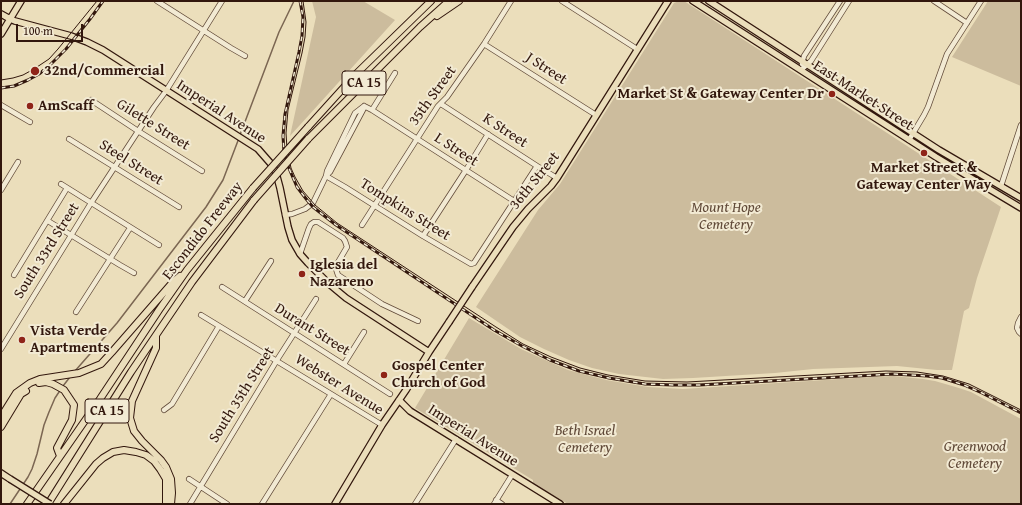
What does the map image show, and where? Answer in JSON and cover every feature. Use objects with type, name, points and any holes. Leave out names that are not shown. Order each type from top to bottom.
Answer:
[{"type":"highway","name":"Escondido Freeway","points":[[27,504],[100,400],[159,310],[188,270],[253,188],[356,74],[431,1]]},
{"type":"highway","name":"Escondido Freeway","points":[[49,504],[131,372],[192,282],[254,200],[308,139],[420,27],[449,1]]},
{"type":"highway","points":[[420,27],[459,1]]},
{"type":"highway","points":[[1,417],[16,393],[30,382],[79,373],[101,364],[173,282],[188,270]]},
{"type":"highway","points":[[156,336],[156,348],[132,401],[130,418],[134,431],[166,467],[171,479],[172,504]]},
{"type":"highway","points":[[1,427],[21,394],[34,384],[46,382],[53,384],[64,390],[74,405],[72,420],[57,448],[60,456]]},
{"type":"highway","points":[[64,504],[96,464],[113,452],[124,450],[136,452],[154,461],[166,479],[166,504]]},
{"type":"main road","points":[[1,34],[21,1]]},
{"type":"main road","name":"36th Street","points":[[429,352],[513,227],[557,178],[668,1]]},
{"type":"main road","name":"East Market Street","points":[[693,1],[909,140],[1021,208]]},
{"type":"main road","name":"East Market Street","points":[[709,1],[941,152],[1021,198]]},
{"type":"main road","name":"Imperial Avenue","points":[[1,14],[10,19],[33,27],[71,36],[103,50],[258,149],[272,164],[276,173],[288,227],[292,240],[300,254],[318,273],[346,298],[429,352]]},
{"type":"main road","points":[[944,162],[956,166],[992,186],[1001,186]]},
{"type":"main road","points":[[335,504],[382,425],[429,352]]},
{"type":"main road","name":"Imperial Avenue","points":[[399,400],[410,411],[560,504]]},
{"type":"main road","points":[[1,473],[49,504]]},
{"type":"street","points":[[157,1],[245,56]]},
{"type":"street","name":"South 33rd Street","points":[[1,349],[71,234],[166,91],[222,1]]},
{"type":"street","name":"35th Street","points":[[362,226],[438,106],[447,97],[484,44],[511,1]]},
{"type":"street","points":[[562,1],[637,49]]},
{"type":"street","points":[[805,64],[805,55],[840,1]]},
{"type":"street","points":[[801,70],[805,64],[811,61],[849,1]]},
{"type":"street","points":[[934,1],[967,23]]},
{"type":"street","points":[[909,140],[928,107],[947,54],[981,1]]},
{"type":"street","name":"J Street","points":[[484,44],[596,115]]},
{"type":"street","points":[[372,110],[395,73]]},
{"type":"street","name":"Gilette Street","points":[[91,100],[202,170]]},
{"type":"street","points":[[1,104],[30,122]]},
{"type":"street","name":"K Street","points":[[441,104],[557,178]]},
{"type":"street","name":"L Street","points":[[326,176],[326,171],[355,113],[364,106],[417,138],[514,201]]},
{"type":"street","points":[[1001,186],[1021,124]]},
{"type":"street","points":[[423,236],[488,134]]},
{"type":"street","name":"Steel Street","points":[[69,138],[179,207]]},
{"type":"street","points":[[1,190],[18,162]]},
{"type":"street","name":"36th Street","points":[[471,264],[474,263],[537,166]]},
{"type":"street","points":[[285,215],[292,214],[311,205],[326,176]]},
{"type":"street","name":"Tompkins Street","points":[[326,176],[471,264]]},
{"type":"street","points":[[61,184],[159,245]]},
{"type":"street","points":[[14,275],[67,188]]},
{"type":"street","points":[[48,221],[134,273]]},
{"type":"street","points":[[300,254],[311,224],[318,222],[343,238],[345,241],[347,247],[337,264],[336,269],[338,275],[382,304],[418,321]]},
{"type":"street","points":[[76,312],[130,228]]},
{"type":"street","points":[[245,301],[271,260]]},
{"type":"street","name":"Durant Street","points":[[222,287],[390,394]]},
{"type":"street","name":"South 35th Street","points":[[190,504],[316,298]]},
{"type":"street","name":"Webster Avenue","points":[[201,314],[382,425]]},
{"type":"street","points":[[1020,318],[1017,328],[1021,334]]},
{"type":"street","points":[[164,410],[172,404],[219,326]]},
{"type":"street","points":[[344,364],[364,332]]},
{"type":"street","points":[[262,504],[331,394]]},
{"type":"street","points":[[415,504],[456,439]]},
{"type":"street","points":[[502,504],[495,502],[512,475]]},
{"type":"street","points":[[189,479],[228,504]]},
{"type":"green space","points":[[312,1],[363,1],[395,20],[290,136],[316,17]]},
{"type":"green space","name":"Mount Hope Cemetery","points":[[684,1],[1001,207],[977,278],[969,308],[964,311],[952,370],[897,366],[813,369],[775,373],[663,379],[619,374],[592,368],[544,349],[520,337],[476,307],[538,210],[560,184],[674,3]]},
{"type":"green space","points":[[988,1],[1021,1],[1021,86],[952,57]]},
{"type":"green space","name":"Beth Israel Cemetery","points":[[469,318],[521,349],[568,370],[606,380],[648,387],[683,389],[894,376],[935,381],[971,392],[1021,419],[1021,504],[568,504],[533,483],[533,480],[415,408]]},
{"type":"waterway","points":[[240,135],[279,32],[294,1]]},
{"type":"waterway","points":[[75,371],[117,323],[206,207],[223,180],[239,138]]},
{"type":"waterway","points":[[63,386],[70,377]]},
{"type":"waterway","points":[[10,504],[32,469],[44,425],[55,398],[61,389]]},
{"type":"tram line","points":[[1,80],[23,75],[49,59],[97,1]]},
{"type":"tram line","points":[[303,1],[306,22],[305,37],[288,110],[286,133],[287,149],[291,168],[303,191],[315,205],[337,223],[523,344],[580,368],[608,375],[645,381],[687,382],[886,371],[917,372],[943,376],[969,384],[1021,410]]},
{"type":"railway","points":[[1,88],[14,86],[28,80],[48,67],[66,49],[103,1]]},
{"type":"railway","points":[[300,1],[303,17],[302,36],[285,114],[283,136],[284,152],[297,187],[313,207],[336,225],[494,330],[550,360],[579,371],[645,384],[699,385],[893,374],[927,376],[942,378],[964,385],[1021,413]]},
{"type":"place","name":"32nd/Commercial","points":[[35,71]]},
{"type":"place","name":"Market St & Gateway Center Dr","points":[[832,94]]},
{"type":"place","name":"AmScaff","points":[[30,106]]},
{"type":"place","name":"Market Street & Gateway Center Way","points":[[924,153]]},
{"type":"place","name":"Iglesia del Nazareno","points":[[302,274]]},
{"type":"place","name":"Vista Verde Apartments","points":[[22,340]]},
{"type":"place","name":"Gospel Center Church of God","points":[[384,375]]},
{"type":"park label","name":"Greenwood Cemetery","points":[[975,456]]}]
